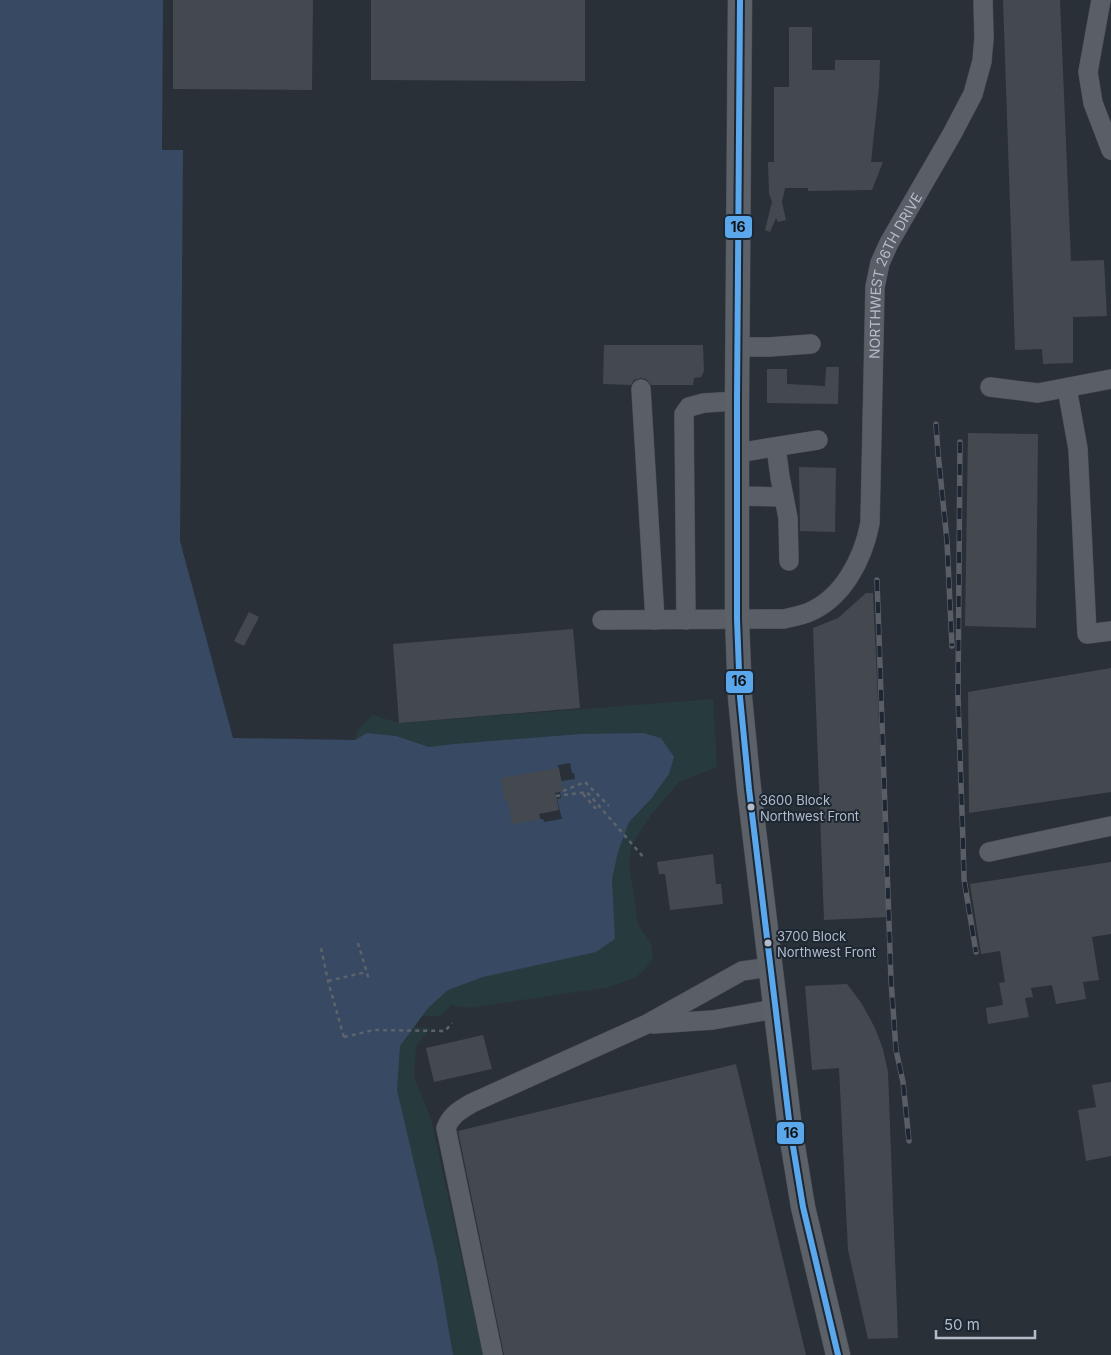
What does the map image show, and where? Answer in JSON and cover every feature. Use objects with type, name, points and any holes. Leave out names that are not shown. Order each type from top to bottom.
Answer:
[{"type":"main road","points":[[740,0],[737,347],[737,619],[740,697],[749,790],[794,1160],[803,1207],[838,1355]]},
{"type":"street","name":"NORTHWEST 26TH DRIVE","points":[[602,620],[784,619],[806,613],[828,600],[844,584],[856,566],[863,552],[870,523],[875,286],[880,263],[889,243],[974,94],[982,61],[984,38],[983,0]]},
{"type":"street","points":[[1101,0],[1088,72],[1093,103],[1109,140]]},
{"type":"street","points":[[737,347],[769,348],[811,344]]},
{"type":"street","points":[[990,387],[1038,393],[1110,384]]},
{"type":"street","points":[[1067,388],[1078,449],[1087,634],[1111,631]]},
{"type":"street","points":[[641,389],[655,620]]},
{"type":"street","points":[[686,620],[684,414],[689,407],[696,405],[737,401]]},
{"type":"street","points":[[737,453],[818,440]]},
{"type":"street","points":[[776,446],[788,518],[789,561]]},
{"type":"street","points":[[737,496],[784,497]]},
{"type":"street","points":[[989,852],[1111,826]]},
{"type":"street","points":[[493,1355],[446,1128],[449,1120],[456,1112],[472,1103],[646,1024],[742,971],[771,967]]},
{"type":"street","points":[[646,1024],[713,1020],[775,1009]]},
{"type":"path","points":[[562,791],[585,782],[609,806]]},
{"type":"path","points":[[556,796],[587,792],[645,859]]},
{"type":"path","points":[[582,793],[596,808],[598,806]]},
{"type":"path","points":[[358,943],[369,980]]},
{"type":"path","points":[[321,948],[345,1041]]},
{"type":"path","points":[[328,981],[366,972]]},
{"type":"path","points":[[344,1037],[374,1030],[445,1031],[452,1023]]},
{"type":"green space","points":[[713,699],[717,767],[679,782],[651,815],[632,844],[629,862],[638,925],[651,943],[653,959],[645,969],[635,978],[609,987],[470,1008],[451,1005],[441,1016],[422,1016],[414,1027],[431,1028],[416,1046],[414,1077],[431,1119],[483,1355],[419,1355],[372,1014],[509,761],[355,740],[357,731],[373,715],[399,723]]},
{"type":"water","points":[[0,0],[163,0],[162,150],[183,150],[180,541],[233,738],[355,740],[367,733],[396,736],[429,747],[581,734],[643,733],[661,738],[674,757],[669,774],[651,799],[629,822],[618,852],[612,879],[615,939],[596,952],[483,977],[448,990],[428,1008],[400,1046],[397,1090],[437,1261],[453,1355],[0,1355]]},
{"type":"pier","points":[[570,763],[575,779],[561,781],[558,765]]},
{"type":"pier","points":[[560,792],[561,798],[557,799],[562,819],[544,822],[543,819],[540,819],[537,802],[531,797]]},
{"type":"building","points":[[173,0],[313,0],[312,90],[173,89]]},
{"type":"building","points":[[371,0],[585,0],[585,81],[371,80]]},
{"type":"building","points":[[1003,0],[1060,0],[1071,261],[1104,260],[1107,316],[1073,317],[1073,363],[1043,364],[1042,349],[1015,350]]},
{"type":"building","points":[[789,27],[812,27],[812,70],[835,70],[835,60],[880,60],[871,162],[883,162],[872,190],[808,191],[808,188],[785,188],[782,202],[786,220],[778,222],[776,218],[770,232],[765,230],[772,202],[769,193],[768,162],[774,162],[774,87],[789,87]]},
{"type":"building","points":[[604,345],[703,345],[704,371],[701,377],[694,378],[693,385],[651,385],[646,379],[641,378],[634,380],[631,385],[603,384]]},
{"type":"building","points":[[826,367],[839,367],[838,404],[767,403],[767,369],[787,369],[787,384],[825,386]]},
{"type":"building","points":[[968,433],[1038,434],[1036,628],[965,626]]},
{"type":"building","points":[[799,467],[836,468],[835,532],[800,531]]},
{"type":"building","points":[[866,593],[873,593],[888,917],[824,920],[813,628],[838,618]]},
{"type":"building","points":[[249,612],[259,617],[244,646],[234,641]]},
{"type":"building","points":[[573,629],[580,708],[399,723],[393,644]]},
{"type":"building","points":[[1111,668],[1111,792],[969,813],[968,692]]},
{"type":"building","points":[[559,768],[563,791],[555,792],[559,810],[539,814],[540,819],[512,824],[501,778]]},
{"type":"building","points":[[713,854],[716,884],[721,884],[723,904],[670,910],[665,874],[659,874],[657,862]]},
{"type":"building","points":[[1111,862],[1111,934],[1092,937],[1099,980],[1083,982],[1086,999],[1056,1004],[1052,985],[1031,988],[1033,997],[1025,998],[1029,1017],[988,1024],[986,1008],[1003,1005],[999,983],[1005,982],[1000,951],[981,954],[970,884]]},
{"type":"building","points":[[847,984],[862,1004],[875,1028],[883,1049],[888,1072],[898,1338],[868,1339],[848,1250],[839,1068],[812,1070],[805,986]]},
{"type":"building","points":[[483,1035],[492,1069],[434,1082],[426,1048]]},
{"type":"building","points":[[736,1064],[806,1355],[504,1355],[458,1131]]},
{"type":"building","points":[[1111,1082],[1111,1156],[1086,1161],[1078,1110],[1096,1107],[1092,1085]]},
{"type":"railway","points":[[936,424],[947,541],[952,646]]},
{"type":"railway","points":[[960,442],[958,697],[964,879],[976,952]]},
{"type":"railway","points":[[877,580],[891,980],[896,1050],[903,1082],[909,1141]]},
{"type":"transit line","name":"16","points":[[740,0],[737,401],[737,619],[740,697],[749,789],[790,1128],[803,1207],[838,1355]]},
{"type":"place","name":"3600 Block Northwest Front","points":[[751,807]]},
{"type":"place","name":"3700 Block Northwest Front","points":[[768,943]]}]
